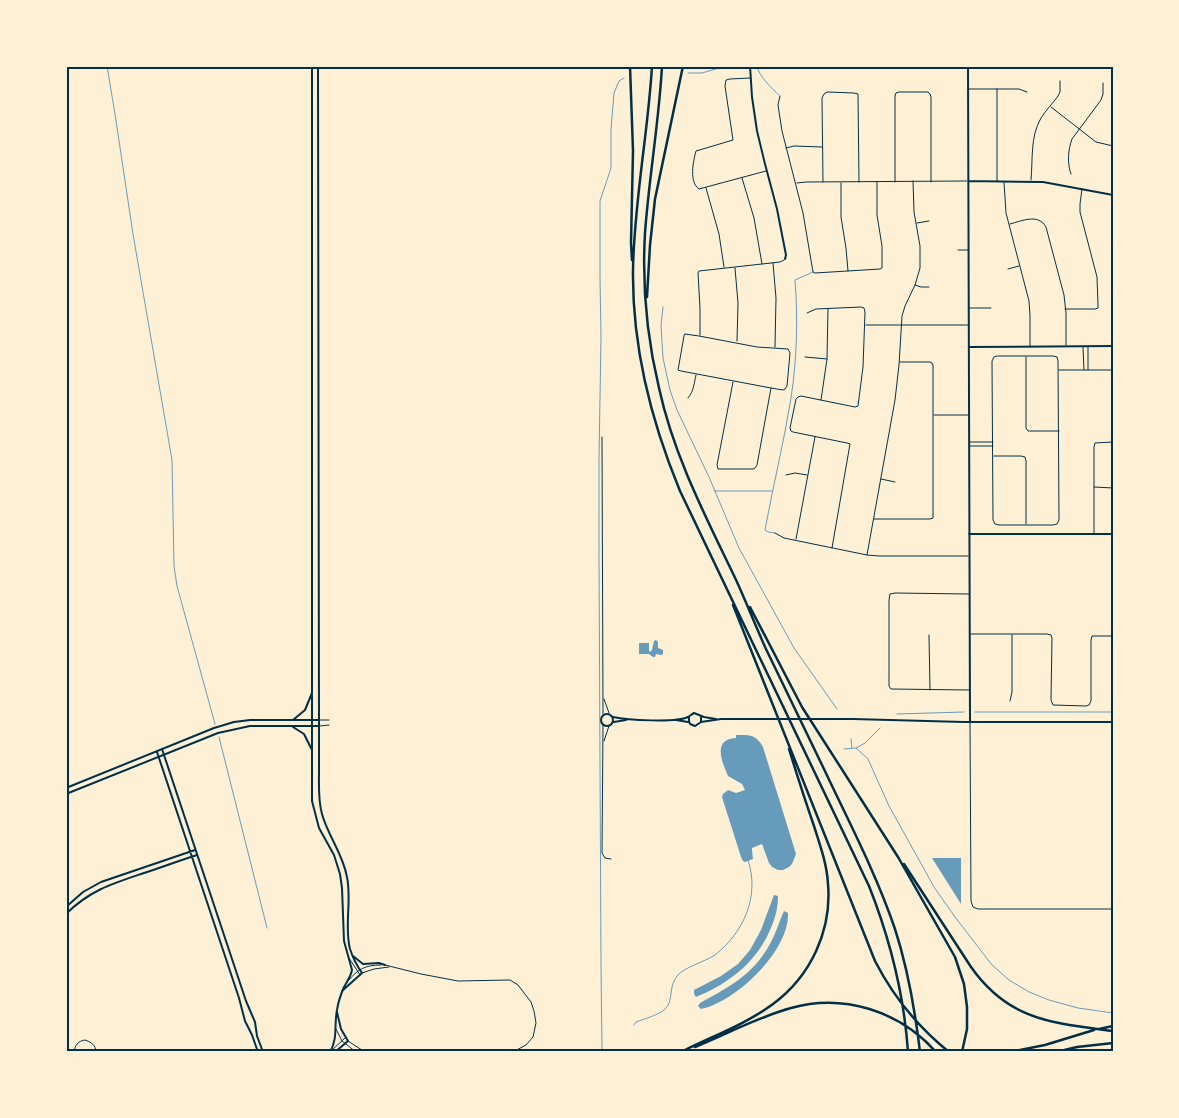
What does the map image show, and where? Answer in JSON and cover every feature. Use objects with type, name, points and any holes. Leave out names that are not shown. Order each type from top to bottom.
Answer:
[{"type":"highway","points":[[630,66],[633,142],[631,243],[634,303],[645,382],[655,421],[678,485],[855,855],[875,901],[897,972],[908,1052]]},
{"type":"highway","points":[[633,269],[652,66]]},
{"type":"highway","points":[[662,66],[646,232],[645,266],[651,350],[664,411],[672,438],[693,490],[871,868],[884,900],[897,937],[907,975],[920,1052]]},
{"type":"highway","points":[[647,311],[650,245],[654,211],[659,178],[683,66]]},
{"type":"highway","points":[[737,582],[805,712],[898,857],[945,938],[959,967],[967,1002],[967,1024],[962,1052]]},
{"type":"highway","points":[[726,588],[879,969],[891,989],[917,1022],[949,1052]]},
{"type":"highway","points":[[682,1052],[741,1023],[776,1002],[790,990],[804,972],[813,957],[822,935],[828,901],[826,868],[785,736]]},
{"type":"highway","points":[[898,857],[910,872],[971,967],[989,988],[1006,1002],[1031,1016],[1052,1022],[1113,1031]]},
{"type":"highway","points":[[682,1052],[777,1012],[803,1005],[821,1003],[839,1003],[880,1012],[912,1030],[930,1044],[936,1052]]},
{"type":"highway","points":[[1010,1052],[1036,1047],[1113,1026]]},
{"type":"highway","points":[[1056,1052],[1078,1047],[1113,1044]]},
{"type":"street","points":[[312,66],[312,801],[317,824],[334,856],[340,874],[344,941],[352,970],[347,984]]},
{"type":"street","points":[[318,66],[319,790],[323,817],[345,866],[348,884],[349,944],[358,970]]},
{"type":"street","points":[[968,67],[971,901],[973,907],[978,909],[1113,909]]},
{"type":"street","points":[[700,336],[699,271],[780,262],[785,259],[786,255],[755,119],[750,68]]},
{"type":"street","points":[[750,78],[726,80],[725,86],[733,140],[696,151],[693,176],[697,189],[766,171]]},
{"type":"street","points":[[1031,181],[1034,138],[1041,118],[1060,92],[1060,81]]},
{"type":"street","points":[[1071,174],[1069,161],[1072,138],[1101,100],[1103,83]]},
{"type":"street","points":[[968,89],[1019,89],[1027,92]]},
{"type":"street","points":[[997,89],[997,181]]},
{"type":"street","points":[[823,182],[822,98],[827,92],[854,92],[858,94],[859,182]]},
{"type":"street","points":[[895,182],[896,93],[928,92],[931,97],[931,182]]},
{"type":"street","points":[[780,96],[778,105],[786,148],[805,222],[813,272],[882,268],[877,182]]},
{"type":"street","points":[[1050,107],[1096,142],[1113,146]]},
{"type":"street","points":[[786,148],[794,146],[823,146]]},
{"type":"street","points":[[742,177],[754,218],[762,264]]},
{"type":"street","points":[[1004,181],[1009,224],[1030,308],[1030,347]]},
{"type":"street","points":[[796,184],[802,182],[1031,181],[1052,183],[1113,195]]},
{"type":"street","points":[[841,182],[841,217],[846,243],[848,271]]},
{"type":"street","points":[[867,555],[894,412],[900,362],[903,311],[915,285],[920,268],[920,253],[913,205],[913,182]]},
{"type":"street","points":[[706,187],[718,234],[724,268]]},
{"type":"street","points":[[1065,309],[1098,308],[1097,277],[1080,212],[1082,189]]},
{"type":"street","points":[[1009,224],[1034,218],[1044,224],[1061,282],[1065,309],[1066,347]]},
{"type":"street","points":[[916,223],[929,221]]},
{"type":"street","points":[[958,250],[968,250]]},
{"type":"street","points":[[773,262],[776,298],[775,348]]},
{"type":"street","points":[[1008,269],[1020,266]]},
{"type":"street","points":[[735,267],[738,303],[737,343]]},
{"type":"street","points":[[915,285],[929,288]]},
{"type":"street","points":[[903,300],[907,302]]},
{"type":"street","points":[[821,400],[827,360],[828,308]]},
{"type":"street","points":[[807,313],[816,309],[864,308],[863,367],[858,406],[855,407],[801,396],[796,399],[790,428],[791,432],[850,444],[832,548]]},
{"type":"street","points":[[969,308],[991,308]]},
{"type":"street","points":[[865,326],[969,326]]},
{"type":"street","points":[[685,334],[757,347],[775,348],[790,350],[787,386],[783,390],[678,370],[685,334]]},
{"type":"street","points":[[1088,346],[1088,370]]},
{"type":"street","points":[[969,347],[1113,346]]},
{"type":"street","points":[[1084,347],[1084,370]]},
{"type":"street","points":[[1026,356],[1026,428],[1028,431],[1059,431]]},
{"type":"street","points":[[1026,356],[1057,357],[1059,520],[1058,524],[1054,525],[998,525],[993,520],[992,360],[994,357],[1026,356]]},
{"type":"street","points":[[805,357],[827,360]]},
{"type":"street","points":[[874,519],[930,520],[933,518],[932,363],[900,362]]},
{"type":"street","points":[[1058,370],[1113,370]]},
{"type":"street","points":[[688,398],[694,388],[696,374]]},
{"type":"street","points":[[734,381],[718,469],[753,469],[757,466],[771,388]]},
{"type":"street","points":[[312,398],[318,398]]},
{"type":"street","points":[[933,415],[969,415]]},
{"type":"street","points":[[602,437],[603,714],[600,719],[603,725],[602,853],[605,858],[611,859]]},
{"type":"street","points":[[795,540],[815,437]]},
{"type":"street","points":[[969,442],[993,442]]},
{"type":"street","points":[[1094,534],[1094,447],[1095,443],[1113,442]]},
{"type":"street","points":[[969,446],[993,446]]},
{"type":"street","points":[[993,456],[1025,457],[1026,525]]},
{"type":"street","points":[[786,475],[795,473],[808,475]]},
{"type":"street","points":[[881,479],[895,482]]},
{"type":"street","points":[[1094,488],[1113,488]]},
{"type":"street","points":[[775,532],[784,538],[867,555],[969,556]]},
{"type":"street","points":[[969,534],[1113,534]]},
{"type":"street","points":[[970,594],[894,593],[890,594],[889,600],[889,678],[891,690],[970,690]]},
{"type":"street","points":[[970,634],[1050,635],[1052,638],[1053,705],[1086,706],[1090,705],[1091,701],[1090,640],[1092,636],[1113,636]]},
{"type":"street","points":[[1010,701],[1012,692],[1012,634]]},
{"type":"street","points":[[929,636],[930,690]]},
{"type":"street","points":[[293,720],[305,710],[312,693]]},
{"type":"street","points":[[603,696],[608,713],[613,717],[673,719],[689,717],[694,713],[721,720]]},
{"type":"street","points":[[603,714],[608,713]]},
{"type":"street","points":[[700,716],[700,722]]},
{"type":"street","points":[[613,717],[613,722]]},
{"type":"street","points":[[689,717],[690,723]]},
{"type":"street","points":[[603,744],[609,726],[613,722],[628,719]]},
{"type":"street","points":[[673,719],[695,726],[700,722],[721,720],[826,719],[1113,722]]},
{"type":"street","points":[[66,788],[214,728],[234,722],[250,720],[329,720]]},
{"type":"street","points":[[603,725],[609,726]]},
{"type":"street","points":[[66,794],[218,733],[250,726],[329,726]]},
{"type":"street","points":[[291,726],[304,734],[312,750]]},
{"type":"street","points":[[162,750],[255,1022],[263,1052]]},
{"type":"street","points":[[157,752],[241,1002],[243,1015],[258,1052]]},
{"type":"street","points":[[312,790],[319,790]]},
{"type":"street","points":[[66,907],[83,892],[101,882],[196,850]]},
{"type":"street","points":[[334,856],[340,853]]},
{"type":"street","points":[[66,914],[74,906],[104,886],[197,855]]},
{"type":"street","points":[[347,955],[361,974]]},
{"type":"street","points":[[352,955],[363,964],[379,963],[458,981],[510,980],[518,984],[531,1002],[536,1023],[533,1037],[526,1045],[513,1052]]},
{"type":"street","points":[[228,963],[233,961]]},
{"type":"street","points":[[330,1051],[335,1040],[337,1008],[342,991],[358,970],[376,965],[385,965]]},
{"type":"street","points":[[342,991],[361,974],[374,969],[392,967]]},
{"type":"street","points":[[337,1008],[341,1029],[345,1038],[364,1052]]},
{"type":"street","points":[[335,1026],[343,1043],[356,1052]]},
{"type":"street","points":[[252,1035],[257,1033]]},
{"type":"street","points":[[336,1052],[345,1038]]},
{"type":"street","points":[[74,1052],[78,1043],[85,1040],[92,1043],[96,1052]]},
{"type":"street","points":[[330,1051],[348,1041]]},
{"type":"street","points":[[344,1052],[352,1052]]},
{"type":"water","points":[[654,641],[658,642],[658,648],[663,650],[663,654],[656,654],[653,657],[649,654],[639,654],[639,643],[649,643],[650,652]]},
{"type":"water","points":[[736,735],[755,737],[763,747],[796,854],[792,864],[783,870],[772,867],[762,844],[752,848],[753,859],[745,862],[741,857],[722,797],[728,790],[736,793],[745,790],[742,784],[728,776],[721,752],[724,742],[736,738]]},
{"type":"water","points":[[932,858],[961,858],[961,904]]},
{"type":"water","points":[[774,895],[778,896],[775,918],[757,953],[730,979],[696,997],[694,990],[721,976],[738,964],[750,950],[761,930]]},
{"type":"water","points":[[784,911],[788,913],[786,927],[780,943],[771,958],[730,996],[701,1009],[698,1006],[700,1003],[740,979],[756,964],[770,944]]},
{"type":"waterway","points":[[107,66],[133,234],[172,460],[174,566],[177,586],[215,724]]},
{"type":"waterway","points":[[688,73],[702,73],[726,66]]},
{"type":"waterway","points":[[757,66],[769,86],[779,95]]},
{"type":"waterway","points":[[833,66],[847,68],[872,66]]},
{"type":"waterway","points":[[602,1050],[599,556],[600,201],[611,168],[611,129],[614,93],[619,81],[624,78]]},
{"type":"waterway","points":[[775,533],[765,530],[785,431],[795,369],[795,280],[813,272]]},
{"type":"waterway","points":[[663,307],[661,325],[663,358],[670,390],[677,410],[709,477],[739,548],[794,648],[837,709]]},
{"type":"waterway","points":[[714,491],[772,491]]},
{"type":"waterway","points":[[897,714],[964,712]]},
{"type":"waterway","points":[[975,712],[1113,712]]},
{"type":"waterway","points":[[856,748],[865,743],[880,728]]},
{"type":"waterway","points":[[219,737],[267,928]]},
{"type":"waterway","points":[[851,739],[852,748]]},
{"type":"waterway","points":[[844,749],[856,748],[868,759],[889,806],[934,887],[992,965],[1009,980],[1029,992],[1049,1000],[1078,1008],[1113,1013]]},
{"type":"waterway","points":[[634,1025],[636,1022],[664,1010],[669,1002],[673,984],[678,975],[685,969],[715,955],[734,936],[747,912],[750,900],[752,887],[748,860]]}]
